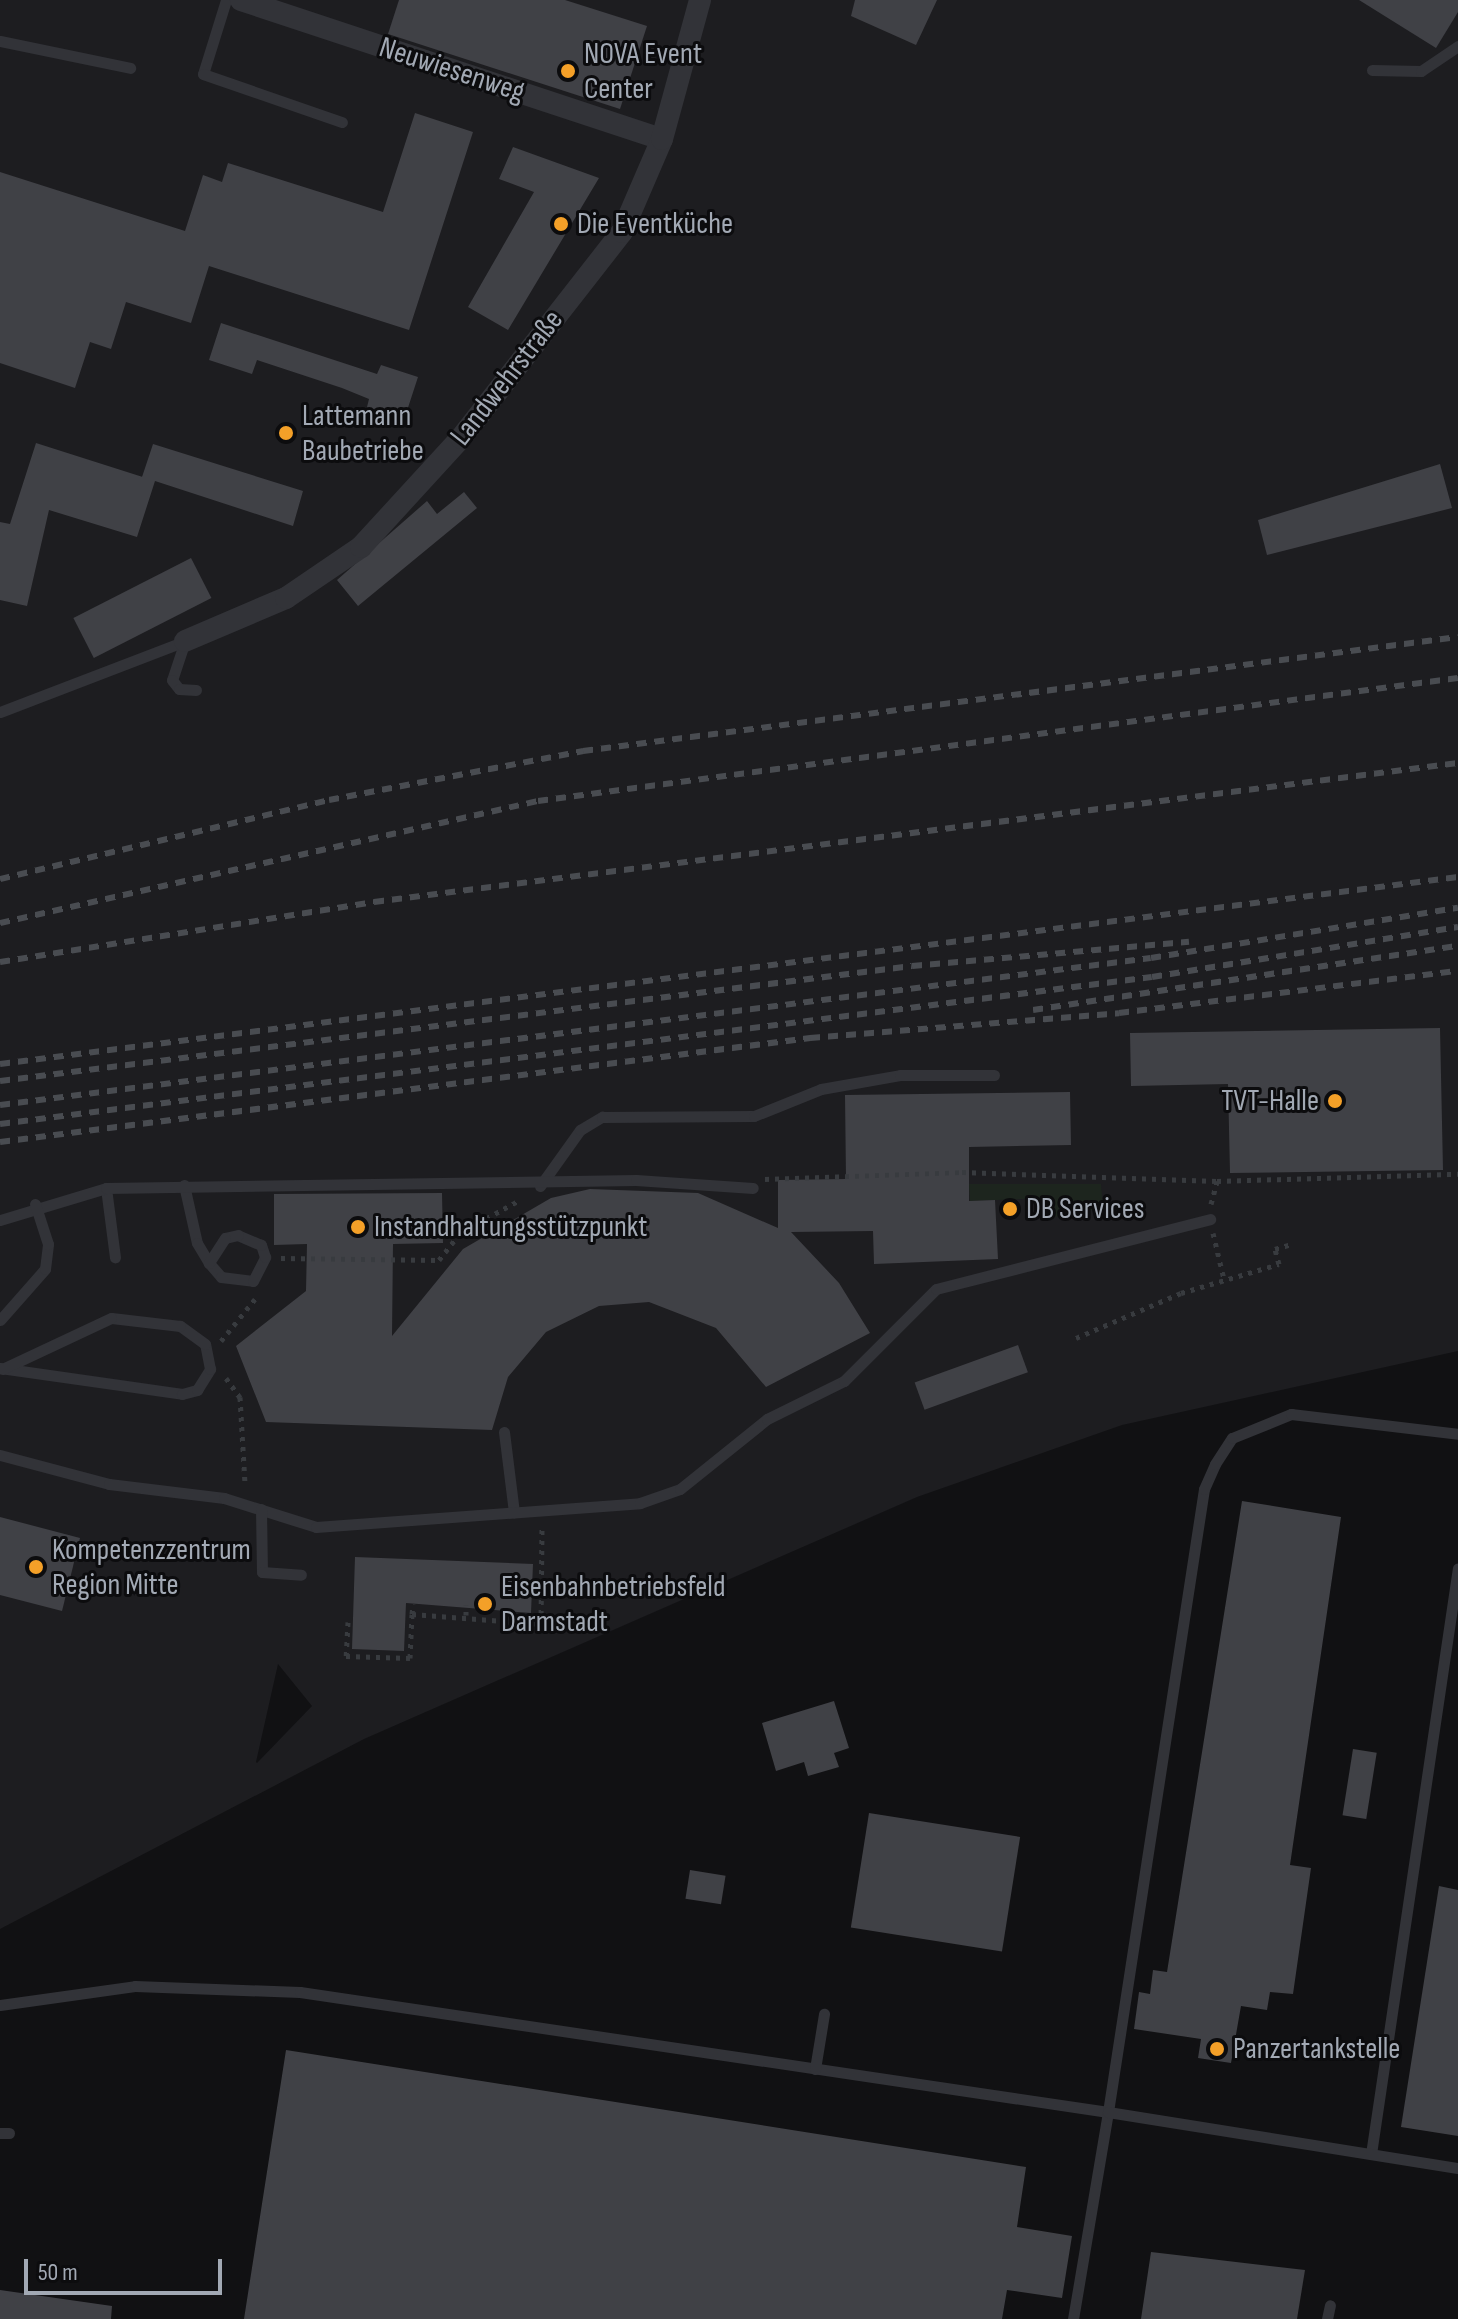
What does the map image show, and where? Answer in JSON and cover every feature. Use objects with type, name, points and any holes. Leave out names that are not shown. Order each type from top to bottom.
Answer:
[{"type":"street","name":"Neuwiesenweg","points":[[241,0],[662,139]]},
{"type":"street","name":"Landwehrstraße","points":[[185,641],[286,598],[327,572],[418,489],[622,232],[662,139],[700,0]]},
{"type":"lane","points":[[226,0],[203,74],[342,122]]},
{"type":"lane","points":[[0,41],[130,68]]},
{"type":"lane","points":[[1372,70],[1421,71],[1458,46]]},
{"type":"lane","points":[[185,641],[172,680],[179,689],[196,690]]},
{"type":"lane","name":"Landwehrstraße","points":[[0,712],[185,641]]},
{"type":"lane","points":[[540,1186],[580,1130],[602,1117],[754,1116],[834,1086],[900,1075],[994,1075]]},
{"type":"lane","points":[[0,1220],[35,1204],[106,1188],[184,1185],[540,1186],[636,1180],[753,1188]]},
{"type":"lane","points":[[184,1185],[189,1220],[209,1263],[221,1277],[243,1284],[261,1271],[265,1257],[261,1245],[238,1235],[225,1238],[209,1263]]},
{"type":"lane","points":[[106,1188],[115,1257]]},
{"type":"lane","points":[[0,1320],[45,1269],[48,1244],[35,1204]]},
{"type":"lane","points":[[0,1455],[76,1478],[261,1509],[336,1528],[660,1498],[698,1478],[767,1419],[844,1381],[936,1289],[1210,1219]]},
{"type":"lane","points":[[111,1318],[180,1326],[197,1334],[210,1356],[206,1381],[182,1394],[1,1368],[111,1318]]},
{"type":"lane","points":[[1073,2319],[1204,1489],[1232,1438],[1291,1414],[1458,1434]]},
{"type":"lane","points":[[504,1432],[514,1512]]},
{"type":"lane","points":[[261,1509],[262,1572],[301,1575]]},
{"type":"lane","points":[[1371,2154],[1458,1568]]},
{"type":"lane","points":[[0,2005],[135,1986],[300,1992],[1108,2112],[1458,2168]]},
{"type":"lane","points":[[815,2069],[824,2014]]},
{"type":"lane","points":[[1327,2319],[1330,2305]]},
{"type":"path","points":[[753,1188],[771,1174],[1217,1181],[1458,1174]]},
{"type":"path","points":[[261,1509],[241,1478],[247,1437],[240,1397],[210,1356],[265,1288],[265,1257],[439,1260],[460,1233],[540,1186]]},
{"type":"path","points":[[1076,1338],[1181,1293],[1279,1264],[1275,1249],[1291,1244]]},
{"type":"path","points":[[412,1614],[476,1615],[475,1624],[541,1624],[543,1542]]},
{"type":"path","points":[[348,1622],[346,1656],[410,1658],[413,1604]]},
{"type":"path","points":[[466,1605],[466,1615]]},
{"type":"shaded area","points":[[0,0],[1458,0],[1458,1351],[1122,1425],[917,1497],[364,1739],[0,1929]],"holes":[[[278,1664],[312,1706],[257,1763]]]},
{"type":"shaded area","points":[[969,1184],[1101,1184],[1103,1208],[1050,1218],[1049,1198],[970,1201]]},
{"type":"building","name":"NOVA Event Center","points":[[399,0],[565,0],[647,26],[620,109],[388,34]]},
{"type":"building","points":[[855,0],[937,0],[916,45],[851,16]]},
{"type":"building","points":[[1359,0],[1458,0],[1458,12],[1436,48]]},
{"type":"building","points":[[415,113],[473,132],[409,330],[209,266],[191,323],[126,302],[111,349],[90,342],[75,388],[0,363],[0,172],[185,231],[203,175],[222,182],[228,163],[383,212]]},
{"type":"building","points":[[513,147],[599,178],[508,330],[468,307],[534,192],[499,179]]},
{"type":"building","points":[[221,323],[377,374],[381,365],[418,377],[403,423],[366,411],[369,399],[257,360],[252,374],[209,360]]},
{"type":"building","points":[[36,443],[142,477],[153,444],[303,491],[293,526],[155,481],[137,537],[49,510],[27,606],[0,600],[0,522],[10,524]]},
{"type":"building","points":[[1440,464],[1452,508],[1267,555],[1258,520]]},
{"type":"building","points":[[464,492],[477,508],[358,606],[337,580],[427,501],[437,514]]},
{"type":"building","points":[[191,558],[211,598],[94,658],[73,618]]},
{"type":"building","name":"TVT-Halle","points":[[1440,1028],[1443,1170],[1230,1173],[1228,1084],[1131,1086],[1130,1033]]},
{"type":"building","points":[[1070,1092],[1071,1145],[969,1147],[969,1201],[995,1200],[998,1259],[874,1264],[873,1231],[791,1232],[839,1283],[870,1333],[766,1387],[716,1328],[649,1302],[599,1306],[546,1332],[508,1377],[492,1430],[266,1422],[236,1346],[306,1291],[307,1244],[274,1245],[274,1194],[442,1193],[443,1243],[393,1244],[392,1336],[463,1249],[551,1198],[590,1189],[698,1193],[778,1228],[778,1180],[846,1179],[845,1095]]},
{"type":"building","points":[[1018,1345],[1028,1372],[925,1410],[915,1383]]},
{"type":"building","points":[[1242,1501],[1341,1517],[1290,1865],[1311,1868],[1293,1994],[1270,1992],[1267,2010],[1241,2006],[1231,2063],[1198,2058],[1201,2039],[1134,2029],[1139,1992],[1150,1994],[1153,1970],[1167,1972]]},
{"type":"building","name":"Kompetenzzentrum Region Mitte","points":[[0,1517],[80,1538],[62,1611],[0,1595]]},
{"type":"building","name":"Eisenbahnbetriebsfeld Darmstadt","points":[[355,1557],[533,1564],[531,1613],[406,1603],[404,1651],[352,1649]]},
{"type":"building","points":[[834,1701],[849,1748],[834,1753],[839,1767],[808,1776],[804,1762],[776,1771],[762,1723]]},
{"type":"building","points":[[1353,1749],[1377,1753],[1366,1819],[1343,1815]]},
{"type":"building","points":[[869,1813],[1020,1837],[1002,1952],[851,1928]]},
{"type":"building","points":[[690,1870],[726,1876],[721,1904],[685,1899]]},
{"type":"building","points":[[1439,1886],[1458,1890],[1458,2136],[1401,2127]]},
{"type":"building","points":[[286,2050],[1026,2167],[1017,2227],[1072,2236],[1062,2298],[1007,2290],[1002,2319],[244,2319]]},
{"type":"building","points":[[1151,2252],[1305,2270],[1297,2319],[1141,2319]]},
{"type":"building","points":[[0,2290],[112,2306],[111,2319],[0,2319]]},
{"type":"railway","points":[[0,879],[329,800],[583,751],[1458,637]]},
{"type":"railway","points":[[0,923],[538,801],[1458,678]]},
{"type":"railway","points":[[0,962],[374,902],[1458,763]]},
{"type":"railway","points":[[0,1064],[1458,877]]},
{"type":"railway","points":[[0,1105],[1151,958],[1458,908]]},
{"type":"railway","points":[[0,1124],[1152,977],[1458,927]]},
{"type":"railway","points":[[0,1081],[912,966],[1189,942]]},
{"type":"railway","points":[[1033,1010],[1458,946]]},
{"type":"railway","points":[[0,1142],[810,1038],[1119,1013],[1458,971]]},
{"type":"place","name":"NOVA Event Center","points":[[568,71]]},
{"type":"place","name":"Die Eventküche","points":[[561,224]]},
{"type":"place","name":"Lattemann Baubetriebe","points":[[286,433]]},
{"type":"place","name":"TVT-Halle","points":[[1335,1101]]},
{"type":"place","name":"DB Services","points":[[1010,1209]]},
{"type":"place","name":"Instandhaltungsstützpunkt","points":[[358,1227]]},
{"type":"place","name":"Kompetenzzentrum Region Mitte","points":[[36,1567]]},
{"type":"place","name":"Eisenbahnbetriebsfeld Darmstadt","points":[[485,1604]]},
{"type":"place","name":"Panzertankstelle","points":[[1217,2049]]}]
